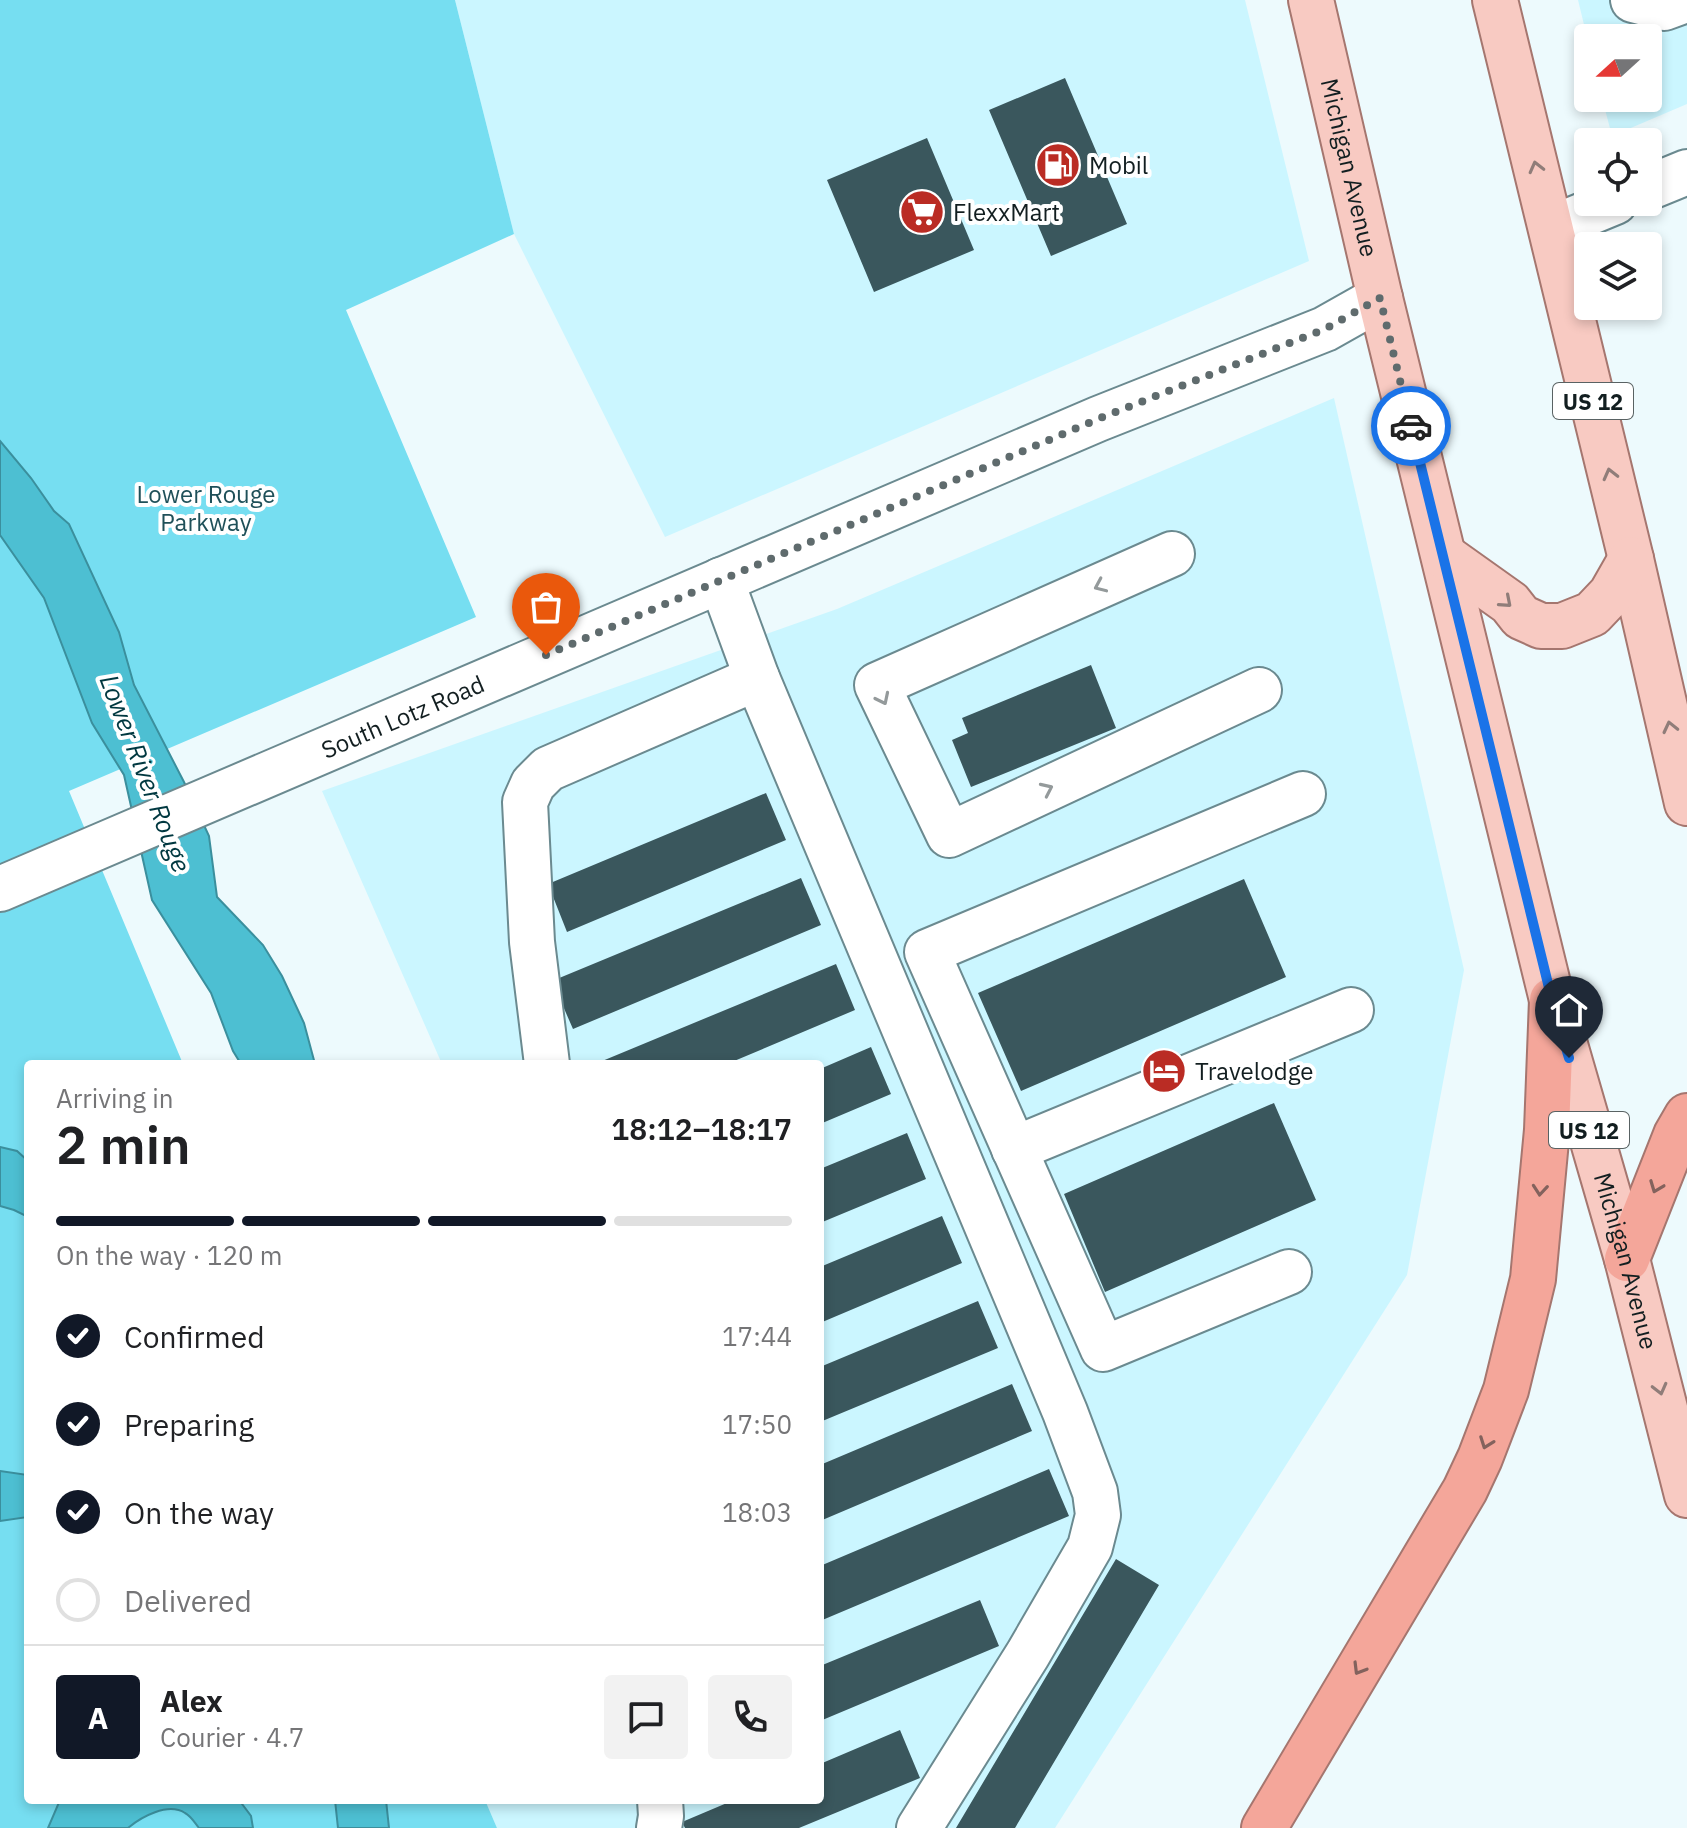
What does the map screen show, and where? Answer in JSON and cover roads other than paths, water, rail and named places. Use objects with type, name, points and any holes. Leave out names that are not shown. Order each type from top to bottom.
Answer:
[{"type":"highway","points":[[1264,1828],[1465,1490],[1506,1390],[1533,1279],[1547,1130],[1552,1000]]},
{"type":"highway","points":[[1627,1259],[1676,1135],[1687,1116]]},
{"type":"main road","name":"Michigan Avenue","points":[[1311,0],[1380,298],[1552,1000],[1627,1259],[1687,1495]]},
{"type":"main road","name":"US 12","points":[[1503,2],[1552,228],[1687,803]]},
{"type":"main road","points":[[1444,556],[1510,603],[1521,617],[1541,626],[1562,626],[1592,614],[1611,594],[1631,559]]},
{"type":"street","points":[[1633,0],[1664,8],[1686,0]]},
{"type":"street","points":[[1662,182],[1687,172]]},
{"type":"street","points":[[1552,228],[1581,216]]},
{"type":"street","name":"South Lotz Road","points":[[0,889],[1098,419],[1325,329],[1380,298]]},
{"type":"street","points":[[1172,554],[877,685],[949,835],[1259,690]]},
{"type":"street","points":[[721,580],[757,678],[1065,1412],[1095,1492],[1098,1515],[1090,1547],[1028,1654],[919,1828]]},
{"type":"street","points":[[547,1060],[532,942],[525,802],[533,784],[548,769],[757,678]]},
{"type":"street","points":[[1289,1272],[1103,1349],[927,952],[1303,794]]},
{"type":"street","points":[[1014,1149],[1351,1010]]},
{"type":"street","points":[[659,1828],[660,1804]]},
{"type":"water","name":"Lower River Rouge","points":[[0,441],[54,511],[69,524],[119,632],[134,685],[209,836],[217,897],[263,945],[282,976],[304,1023],[314,1060],[239,1060],[233,1051],[211,993],[152,900],[124,775],[92,723],[44,598],[0,535]]},
{"type":"water","points":[[0,1147],[17,1151],[24,1157],[24,1215],[0,1206]]},
{"type":"water","points":[[0,1471],[24,1474],[24,1518],[0,1521]]},
{"type":"water","points":[[58,1804],[242,1804],[251,1816],[253,1828],[199,1828],[187,1814],[171,1809],[140,1819],[128,1828],[48,1828]]},
{"type":"water","points":[[335,1804],[386,1804],[389,1828],[338,1828]]},
{"type":"place","name":"Mobil","points":[[1058,165]]},
{"type":"place","name":"FlexxMart","points":[[922,212]]},
{"type":"place","name":"Travelodge","points":[[1164,1071]]},
{"type":"park label","name":"Lower Rouge Parkway","points":[[206,508]]}]
